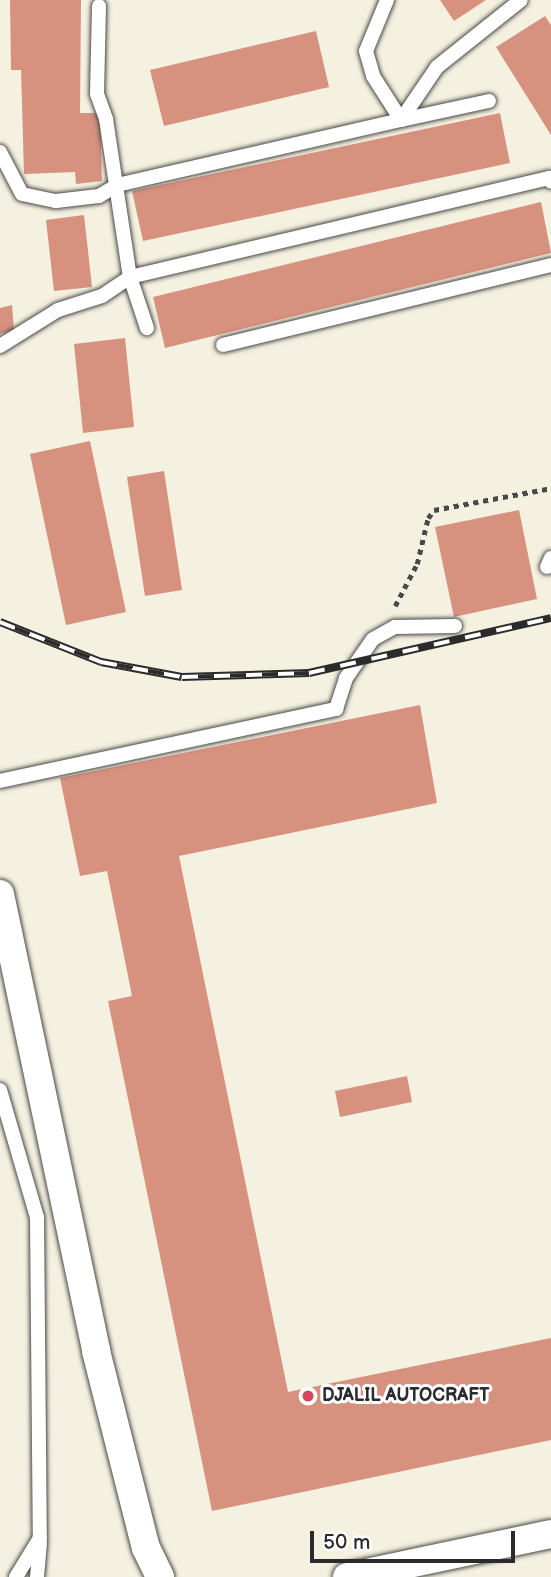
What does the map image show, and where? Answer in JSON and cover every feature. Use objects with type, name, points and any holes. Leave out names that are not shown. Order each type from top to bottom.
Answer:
[{"type":"street","points":[[0,894],[96,1351],[146,1548],[160,1577]]},
{"type":"street","points":[[347,1577],[551,1534]]},
{"type":"lane","points":[[387,0],[366,51],[373,76],[401,120]]},
{"type":"lane","points":[[401,120],[437,67],[521,0]]},
{"type":"lane","points":[[99,6],[97,94],[117,185],[130,277],[147,328]]},
{"type":"lane","points":[[0,152],[22,194],[56,201],[99,196],[117,185],[489,101]]},
{"type":"lane","points":[[0,346],[58,310],[102,296],[130,277],[549,178],[551,182]]},
{"type":"lane","points":[[223,345],[551,265]]},
{"type":"lane","points":[[0,781],[336,709],[346,678],[373,639],[395,627],[455,626]]},
{"type":"lane","points":[[0,1090],[37,1217],[40,1538],[37,1577]]},
{"type":"lane","points":[[16,1577],[40,1538]]},
{"type":"path","points":[[373,639],[417,564],[428,518],[434,510],[551,488]]},
{"type":"building","points":[[10,0],[81,0],[80,113],[100,113],[102,181],[76,184],[75,172],[24,174],[21,70],[11,70]]},
{"type":"building","points":[[440,0],[486,0],[454,21]]},
{"type":"building","points":[[545,16],[551,25],[551,135],[496,47]]},
{"type":"building","points":[[316,31],[329,87],[164,126],[150,70]]},
{"type":"building","points":[[500,113],[510,163],[143,241],[132,191]]},
{"type":"building","points":[[541,202],[551,253],[165,348],[153,297]]},
{"type":"building","points":[[84,215],[92,287],[54,291],[46,220]]},
{"type":"building","points":[[12,305],[14,330],[0,334],[0,308]]},
{"type":"building","points":[[125,338],[134,427],[83,433],[74,344]]},
{"type":"building","points":[[90,441],[126,612],[66,625],[30,454]]},
{"type":"building","points":[[164,471],[182,590],[145,596],[127,477]]},
{"type":"building","points":[[519,510],[537,599],[454,617],[435,527]]},
{"type":"building","points":[[420,705],[437,803],[179,856],[288,1392],[551,1338],[551,1440],[212,1511],[108,1001],[132,996],[107,871],[80,876],[60,778]]},
{"type":"building","points":[[407,1076],[412,1102],[340,1117],[335,1091]]},
{"type":"railway","points":[[0,622],[101,662],[182,677],[309,673],[551,618]]},
{"type":"place","name":"DJALIL AUTOCRAFT","points":[[308,1396]]}]
